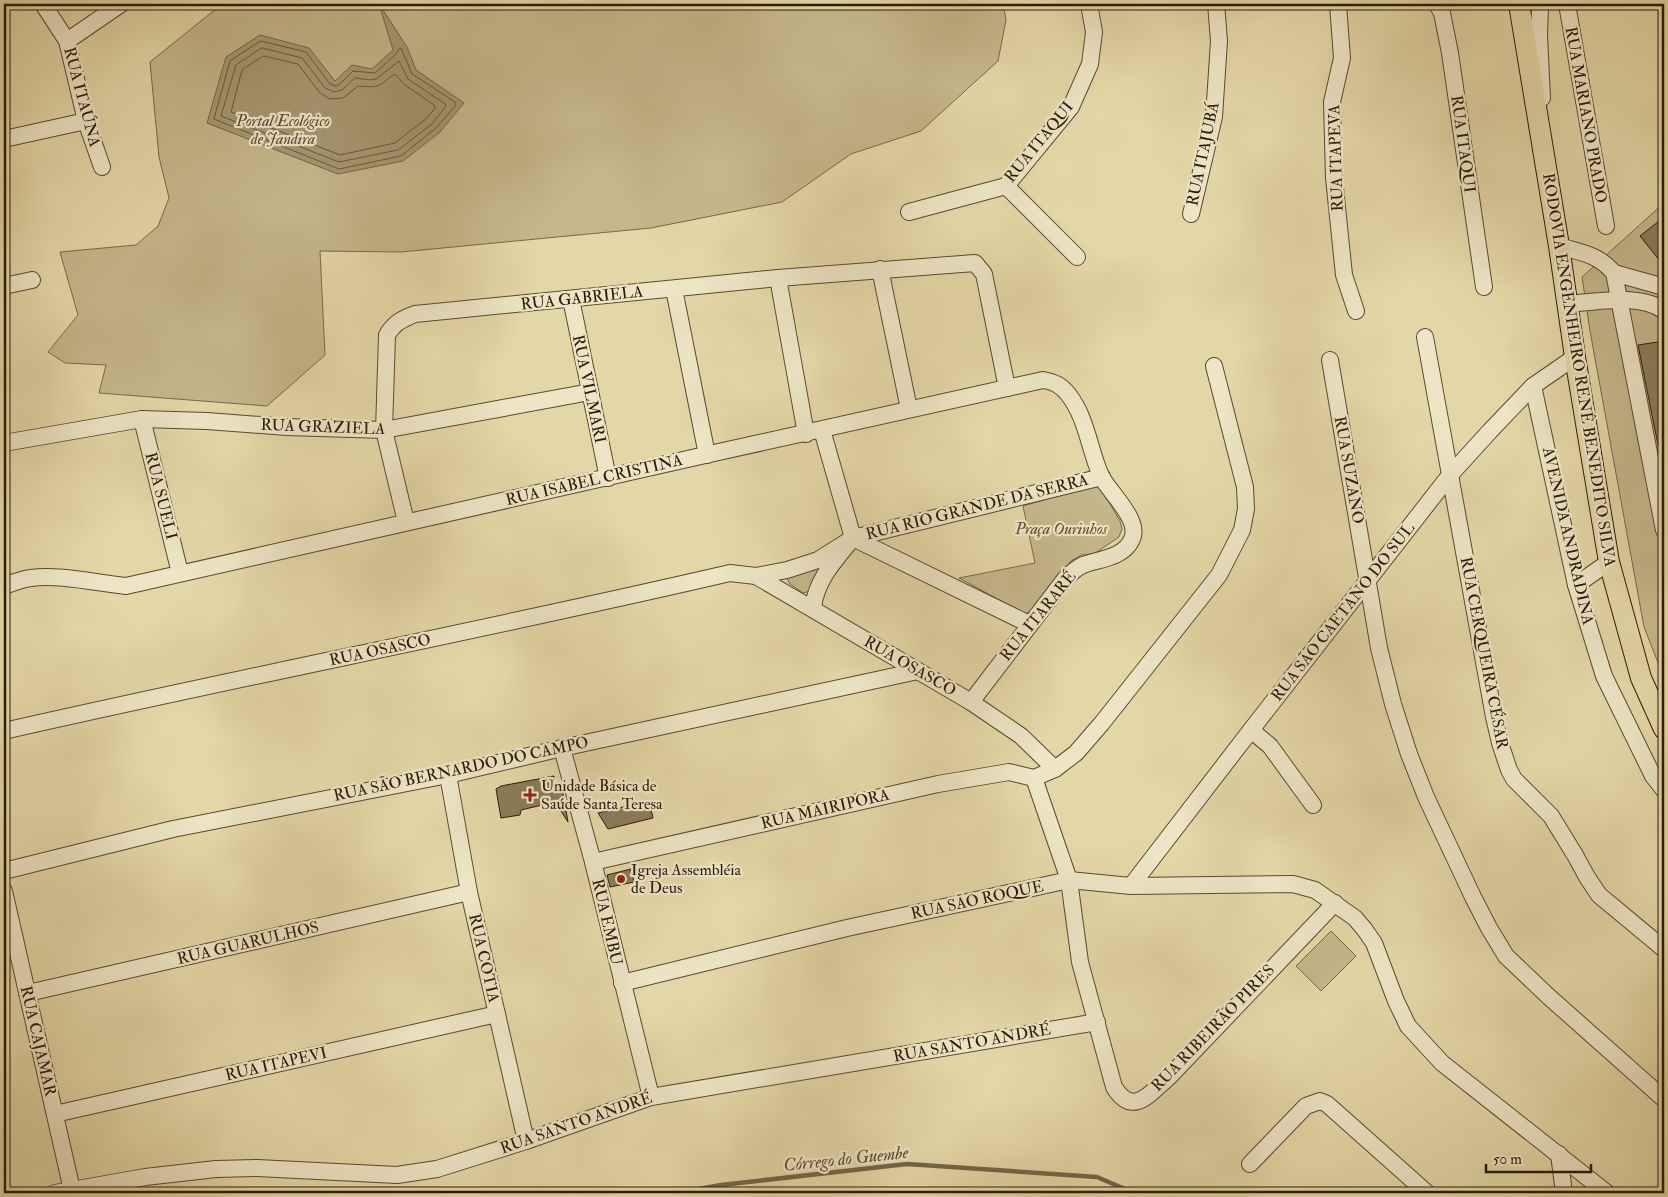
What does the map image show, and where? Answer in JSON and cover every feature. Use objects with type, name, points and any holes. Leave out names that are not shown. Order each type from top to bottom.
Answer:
[{"type":"main road","name":"RODOVIA ENGENHEIRO RENÊ BENEDITO SILVA","points":[[1519,4],[1609,562],[1641,678],[1664,729]]},
{"type":"street","name":"RUA ITAÚNA","points":[[43,4],[67,41],[86,121],[102,167]]},
{"type":"street","points":[[67,41],[121,4]]},
{"type":"street","name":"RUA ITAQUI","points":[[909,212],[1006,186],[1072,107],[1090,64],[1094,32],[1089,4]]},
{"type":"street","name":"RUA ITAJUBÁ","points":[[1191,214],[1214,117],[1219,41],[1216,4]]},
{"type":"street","name":"RUA ITAPEVA","points":[[1338,4],[1342,58],[1332,102],[1334,178],[1344,275],[1356,311]]},
{"type":"street","name":"RUA ITAQUI","points":[[1437,4],[1442,13],[1450,53],[1484,287]]},
{"type":"street","points":[[1540,4],[1541,135]]},
{"type":"street","name":"RUA MARIANO PRADO","points":[[1567,4],[1606,226]]},
{"type":"street","points":[[4,139],[86,121]]},
{"type":"street","points":[[1006,186],[1077,257]]},
{"type":"street","points":[[1559,246],[1597,257],[1606,263],[1614,273],[1664,530]]},
{"type":"street","name":"RUA GABRIELA","points":[[406,522],[384,430],[387,335],[393,325],[415,314],[778,278],[880,269],[975,264],[984,274],[1007,388]]},
{"type":"street","points":[[880,269],[909,409]]},
{"type":"street","points":[[1614,273],[1664,287]]},
{"type":"street","points":[[778,278],[814,432],[853,538],[1029,624]]},
{"type":"street","points":[[4,286],[32,280]]},
{"type":"street","points":[[674,289],[707,455]]},
{"type":"street","name":"RUA VILMARI","points":[[571,299],[608,478]]},
{"type":"street","points":[[1567,304],[1639,301],[1664,311]]},
{"type":"street","name":"RUA CERQUEIRA CÉSAR","points":[[1425,337],[1494,717],[1509,770],[1514,778],[1551,816],[1575,855],[1586,878],[1599,895],[1664,950]]},
{"type":"street","name":"RUA SÃO CAETANO DO SUL","points":[[1131,886],[1450,476],[1533,386],[1575,357]]},
{"type":"street","name":"RUA SUZANO","points":[[1330,360],[1379,648],[1392,704],[1409,754],[1454,859],[1488,928],[1506,956],[1664,1099]]},
{"type":"street","points":[[1034,778],[1055,769],[1076,753],[1102,723],[1219,575],[1242,530],[1246,509],[1245,487],[1214,366]]},
{"type":"street","name":"RUA ISABEL CRISTINA","points":[[4,586],[31,578],[66,578],[98,584],[126,586],[1043,380],[1057,383],[1069,395],[1083,420],[1102,476]]},
{"type":"street","name":"AVENIDA ANDRADINA","points":[[1533,386],[1576,585],[1604,676],[1653,776],[1664,790]]},
{"type":"street","name":"RUA GRAZIELA","points":[[4,443],[142,419],[207,421],[287,428],[384,430],[590,392]]},
{"type":"street","name":"RUA SUELI","points":[[142,419],[180,574]]},
{"type":"street","name":"RUA RIO GRANDE DA SERRA","points":[[853,538],[1102,476]]},
{"type":"street","name":"RUA ITARARÉ","points":[[971,702],[1065,579],[1082,565],[1116,554],[1126,548],[1133,538],[1134,529],[1129,515],[1102,476]]},
{"type":"street","points":[[813,608],[815,594],[820,583],[853,538]]},
{"type":"street","name":"RUA OSASCO","points":[[4,731],[120,704],[412,643],[730,573],[756,576],[787,570],[818,560],[853,538]]},
{"type":"street","points":[[1576,585],[1609,562]]},
{"type":"street","name":"RUA OSASCO","points":[[756,576],[971,702],[1022,736],[1055,769]]},
{"type":"street","name":"RUA SÃO BERNARDO DO CAMPO","points":[[4,871],[174,829],[438,775],[448,775],[562,748],[918,671]]},
{"type":"street","points":[[1251,730],[1270,746],[1313,804]]},
{"type":"street","name":"RUA EMBU","points":[[562,748],[593,862],[651,1097]]},
{"type":"street","name":"RUA MAIRIPORA","points":[[593,862],[938,784],[1008,772],[1034,778]]},
{"type":"street","name":"RUA COTIA","points":[[448,775],[469,892],[526,1141]]},
{"type":"street","name":"RUA RIBEIRÃO PIRES","points":[[1034,778],[1069,880],[1080,962],[1114,1087],[1119,1096],[1126,1101],[1138,1102],[1169,1077],[1334,903]]},
{"type":"street","name":"RUA SÃO ROQUE","points":[[622,984],[847,928],[1069,880],[1131,886],[1293,884],[1314,890],[1355,918],[1374,943],[1396,1001],[1408,1026],[1442,1063],[1606,1193]]},
{"type":"street","name":"RUA CAJAMAR","points":[[4,891],[72,1190]]},
{"type":"street","name":"RUA GUARULHOS","points":[[28,993],[469,892]]},
{"type":"street","name":"RUA ITAPEVI","points":[[55,1114],[497,1014]]},
{"type":"street","name":"RUA SANTO ANDRÉ","points":[[55,1193],[145,1177],[216,1169],[257,1168],[397,1175],[437,1169],[526,1141],[651,1097],[1097,1022]]},
{"type":"street","points":[[1250,1164],[1306,1106],[1320,1101],[1327,1104],[1427,1193]]},
{"type":"street","points":[[1559,1154],[1564,1193]]},
{"type":"green space","name":"Portal Ecológico de Jandira","points":[[222,4],[1003,4],[1006,20],[998,61],[921,131],[851,154],[782,202],[651,228],[401,252],[320,251],[325,355],[267,406],[99,393],[106,365],[65,363],[48,352],[78,315],[60,252],[136,245],[158,226],[169,198],[159,157],[150,62]]},
{"type":"green space","points":[[1664,203],[1664,678],[1644,627],[1590,331],[1582,277]]},
{"type":"green space","name":"Praça Ourinhos","points":[[1095,485],[1102,490],[1120,521],[1122,529],[1119,537],[1094,554],[1081,555],[1071,561],[1035,608],[1029,613],[1023,613],[959,578],[1035,563],[1023,506]]},
{"type":"green space","points":[[823,561],[811,591],[803,593],[789,583],[787,578]]},
{"type":"green space","points":[[1331,931],[1356,956],[1321,991],[1296,966]]},
{"type":"water","points":[[379,4],[407,47],[416,70],[464,103],[440,132],[403,161],[338,174],[207,123],[226,57],[260,35],[309,48],[335,81],[352,65],[372,69],[393,50]]},
{"type":"building","points":[[1659,221],[1664,227],[1664,266],[1640,236]]},
{"type":"building","points":[[1664,341],[1664,449],[1659,450],[1638,345]]},
{"type":"building","name":"Unidade Básica de Saúde Santa Teresa","points":[[554,776],[555,787],[562,788],[568,822],[555,802],[521,810],[520,815],[501,818],[496,789],[501,786]]},
{"type":"building","points":[[649,801],[653,818],[608,829],[598,813]]},
{"type":"building","name":"Igreja Assembléia de Deus","points":[[631,869],[634,882],[610,887],[607,875]]},
{"type":"waterway","name":"Córrego do Guembe","points":[[677,1193],[721,1185],[907,1164],[1097,1177],[1134,1193]]},
{"type":"place","name":"Unidade Básica de Saúde Santa Teresa","points":[[530,795]]},
{"type":"place","name":"Igreja Assembléia de Deus","points":[[621,879]]}]
